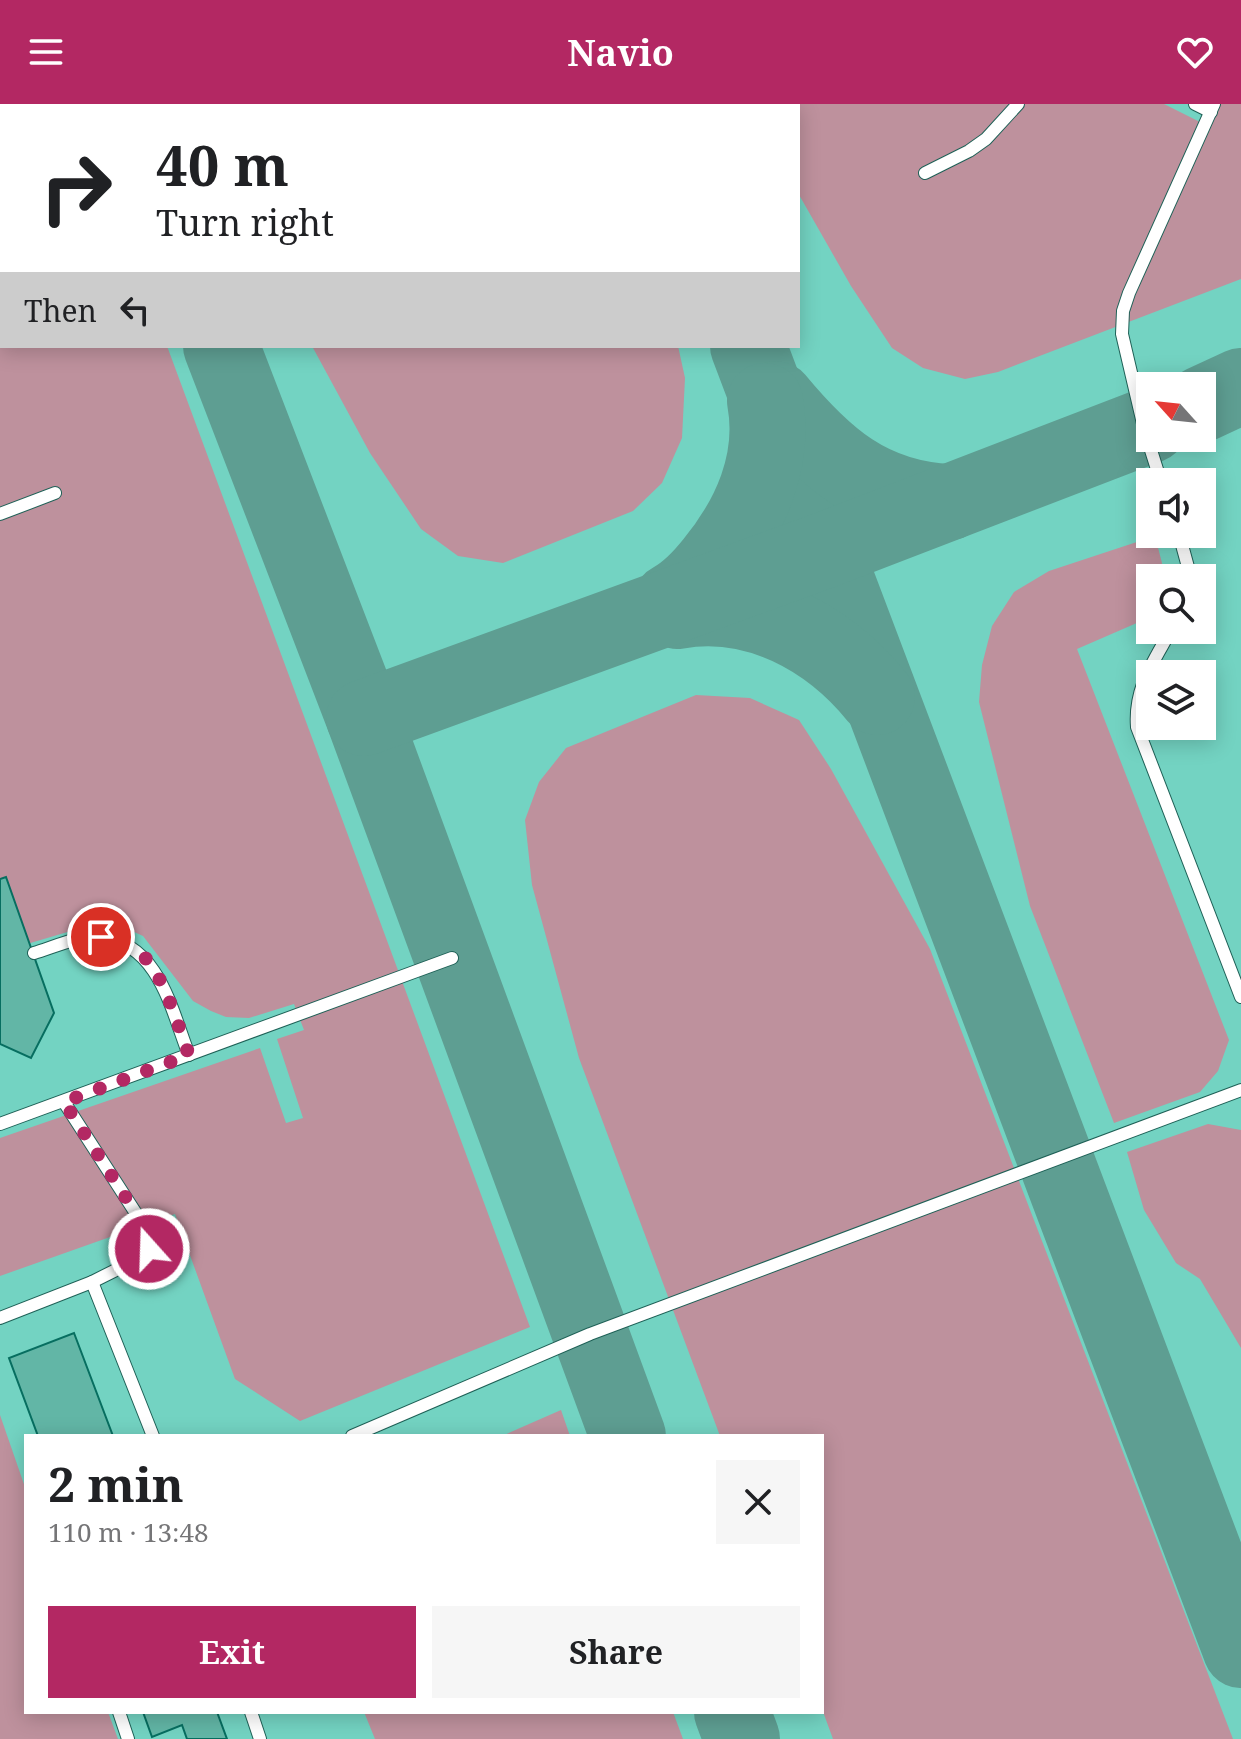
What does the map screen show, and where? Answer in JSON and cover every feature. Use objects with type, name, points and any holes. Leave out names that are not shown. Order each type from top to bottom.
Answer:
[{"type":"lane","points":[[925,173],[986,139],[1018,104]]},
{"type":"lane","points":[[1157,468],[1122,334],[1123,311],[1213,108],[1195,104]]},
{"type":"lane","points":[[0,514],[55,493]]},
{"type":"lane","points":[[1164,644],[1141,686],[1136,707],[1137,727],[1241,997]]},
{"type":"lane","points":[[34,953],[85,938],[101,937],[138,951],[159,979],[189,1055]]},
{"type":"lane","points":[[0,1124],[452,958]]},
{"type":"lane","points":[[357,1434],[590,1334],[1241,1090]]},
{"type":"lane","points":[[0,1318],[92,1282],[144,1256],[151,1241],[64,1102]]},
{"type":"lane","points":[[92,1282],[152,1434]]},
{"type":"lane","points":[[120,1714],[128,1739]]},
{"type":"lane","points":[[252,1714],[260,1739]]},
{"type":"shaded area","points":[[800,104],[1241,104],[1241,1739],[0,1739],[0,348],[800,348]]},
{"type":"shaded area","points":[[800,104],[1164,104],[1206,125],[1214,104],[1241,104],[1241,279],[998,372],[965,379],[923,368],[892,348],[851,286],[800,197]]},
{"type":"shaded area","points":[[0,348],[168,348],[530,1327],[300,1421],[235,1379],[175,1214],[0,1276],[0,1138],[260,1048],[286,1123],[303,1118],[277,1039],[304,1030],[294,1004],[249,1018],[226,1017],[193,1001],[143,936],[108,920],[0,952]]},
{"type":"shaded area","points":[[313,348],[678,348],[685,378],[682,438],[662,483],[633,511],[503,563],[458,556],[421,529],[370,453]]},
{"type":"shaded area","points":[[1136,542],[1136,548],[1158,548],[1162,564],[1136,564],[1136,623],[1077,649],[1229,1040],[1218,1071],[1200,1092],[1114,1123],[1030,906],[979,702],[982,665],[992,626],[1014,592],[1049,571]]},
{"type":"shaded area","points":[[696,695],[750,698],[799,720],[831,769],[930,949],[1233,1739],[833,1739],[824,1714],[824,1434],[719,1434],[579,1058],[532,885],[525,820],[539,782],[566,748]]},
{"type":"shaded area","points":[[1208,1124],[1241,1130],[1241,1348],[1200,1279],[1176,1263],[1144,1210],[1127,1152]]},
{"type":"shaded area","points":[[561,1410],[569,1434],[507,1434]]},
{"type":"shaded area","points":[[0,1415],[24,1484],[24,1714],[109,1714],[118,1739],[0,1739]]},
{"type":"shaded area","points":[[365,1714],[674,1714],[683,1739],[375,1739]]},
{"type":"building","points":[[6,877],[54,1013],[31,1058],[0,1044],[0,879]]},
{"type":"building","points":[[74,1333],[112,1434],[37,1434],[9,1358]]},
{"type":"building","points":[[144,1714],[218,1714],[227,1739],[187,1739],[182,1725],[152,1737]]},
{"type":"taxiway","points":[[222,348],[364,718],[627,1434]]},
{"type":"taxiway","points":[[749,348],[1241,1650]]},
{"type":"taxiway","points":[[1216,398],[1241,386]]},
{"type":"taxiway","points":[[776,399],[812,439],[851,471],[896,493],[950,502]]},
{"type":"taxiway","points":[[671,601],[689,589],[708,569],[749,508],[767,445],[765,401]]},
{"type":"taxiway","points":[[364,718],[825,550],[1136,430]]},
{"type":"taxiway","points":[[677,611],[706,608],[734,610],[788,627],[836,657],[877,697]]},
{"type":"taxiway","points":[[733,1714],[742,1739]]},
{"type":"route","points":[[101,937],[138,951],[150,964],[189,1055],[64,1102],[148,1232],[151,1241],[149,1249]]}]
